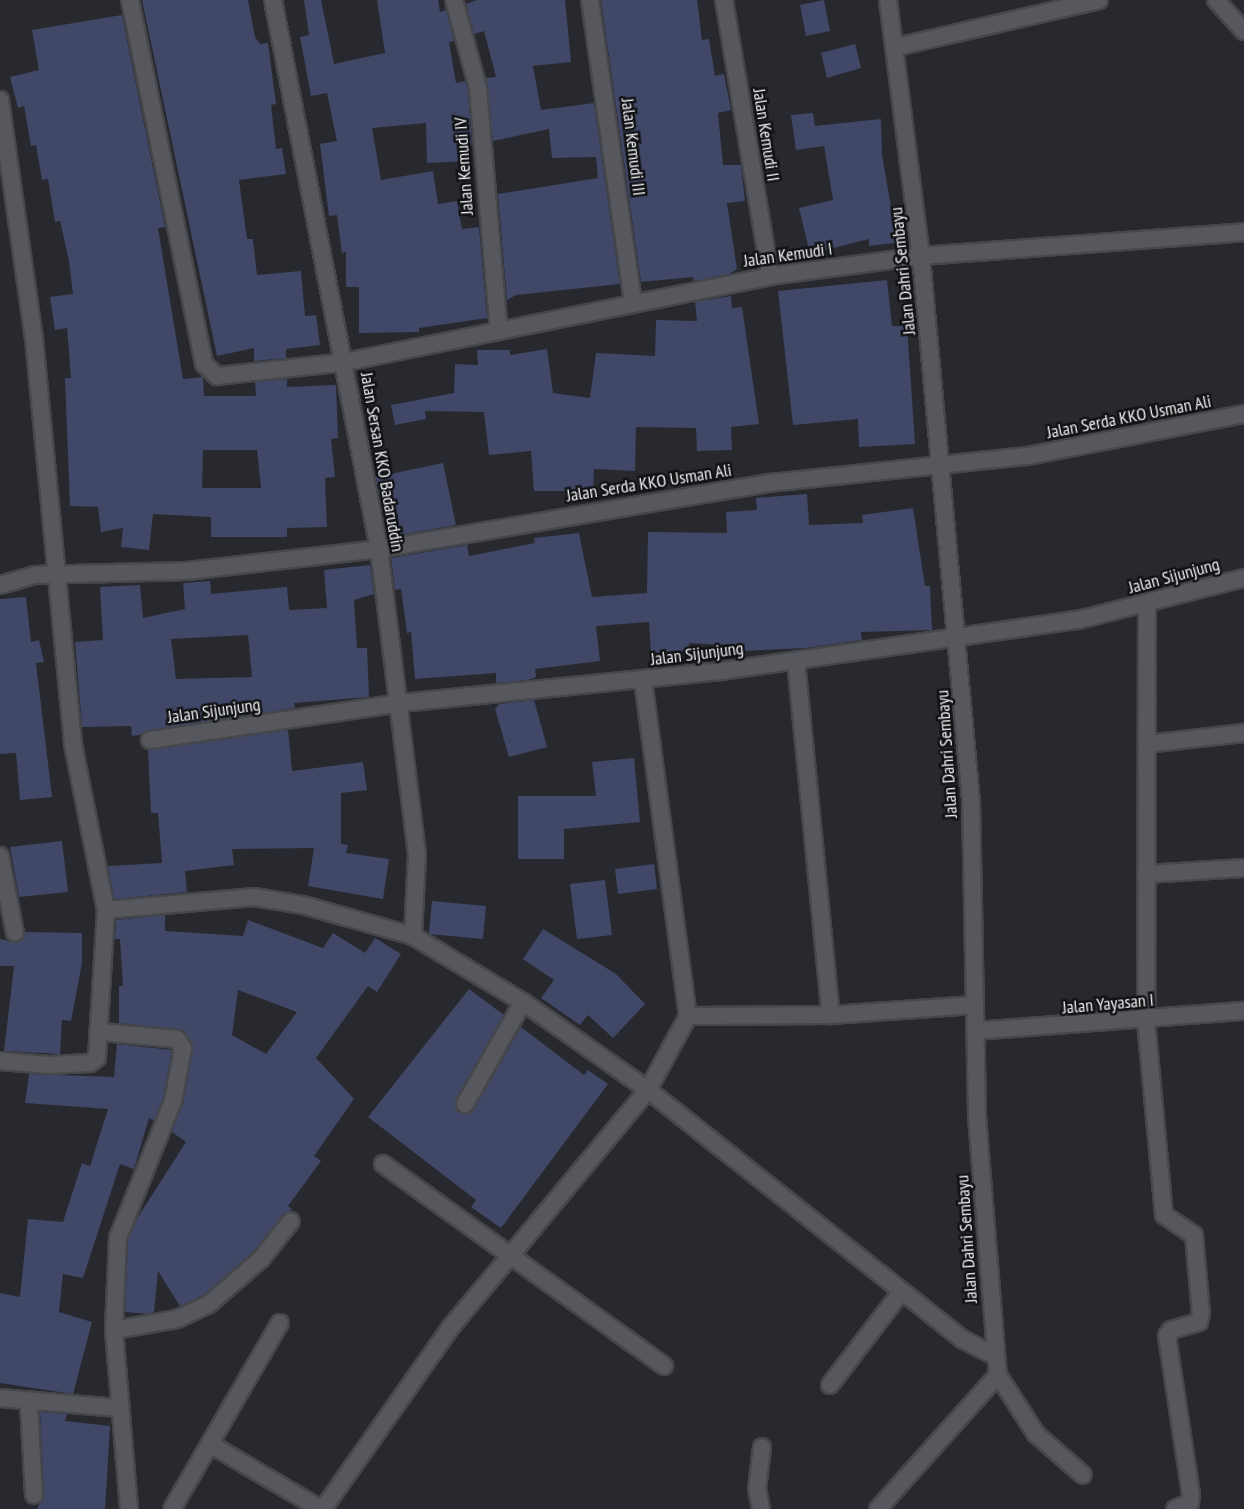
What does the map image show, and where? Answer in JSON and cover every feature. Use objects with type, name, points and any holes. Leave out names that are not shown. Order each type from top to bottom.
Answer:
[{"type":"street","name":"Jalan Kemudi I","points":[[130,0],[207,369],[223,376],[345,362],[633,301],[770,276],[921,256],[1244,232]]},
{"type":"street","name":"Jalan Sersan KKO Badaruddin","points":[[273,0],[345,362],[379,549],[401,703],[417,855],[413,936]]},
{"type":"street","name":"Jalan Kemudi IV","points":[[454,0],[478,88],[499,331]]},
{"type":"street","name":"Jalan Kemudi III","points":[[591,0],[633,301]]},
{"type":"street","name":"Jalan Kemudi II","points":[[724,0],[770,276]]},
{"type":"street","name":"Jalan Dahri Sembayu","points":[[888,0],[896,47],[921,256],[943,468],[971,801],[976,1116],[995,1356],[998,1375],[1036,1434],[1083,1475]]},
{"type":"street","points":[[896,47],[1099,0]]},
{"type":"street","points":[[1216,0],[1244,31]]},
{"type":"street","points":[[0,100],[6,188],[58,574],[73,744],[106,910],[102,1032],[97,1058],[84,1063],[0,1061]]},
{"type":"street","name":"Jalan Serda KKO Usman Ali","points":[[0,585],[36,575],[187,571],[379,549],[769,483],[943,468],[1244,414]]},
{"type":"street","name":"Jalan Sijunjung","points":[[150,740],[401,703],[643,680],[796,661],[1101,616],[1244,578]]},
{"type":"street","points":[[1147,603],[1146,1021],[1164,1215],[1194,1235],[1202,1313],[1199,1322],[1171,1330],[1167,1336],[1192,1499],[1175,1509]]},
{"type":"street","points":[[796,661],[831,1016]]},
{"type":"street","points":[[210,1444],[322,1509],[414,1376],[510,1252],[648,1090],[688,1016],[643,680]]},
{"type":"street","points":[[1147,744],[1244,733]]},
{"type":"street","points":[[0,856],[3,883],[15,933]]},
{"type":"street","points":[[1146,874],[1244,868]]},
{"type":"street","points":[[106,910],[192,899],[254,897],[303,905],[413,936],[523,1002],[648,1090],[962,1339],[995,1356]]},
{"type":"street","points":[[465,1104],[523,1002]]},
{"type":"street","points":[[688,1016],[831,1016],[975,1005]]},
{"type":"street","name":"Jalan Yayasan I","points":[[975,1031],[1146,1021],[1244,1011]]},
{"type":"street","points":[[102,1032],[177,1039],[183,1048],[173,1101],[118,1238],[114,1330],[118,1408],[129,1509]]},
{"type":"street","points":[[383,1164],[510,1252],[664,1366]]},
{"type":"street","points":[[114,1330],[177,1319],[209,1304],[261,1259],[291,1221]]},
{"type":"street","points":[[830,1385],[902,1292]]},
{"type":"street","points":[[172,1509],[280,1323]]},
{"type":"street","points":[[878,1509],[998,1375]]},
{"type":"street","points":[[0,1398],[29,1403],[118,1408]]},
{"type":"street","points":[[29,1403],[34,1495]]},
{"type":"street","points":[[761,1509],[757,1489],[762,1447]]},
{"type":"building","points":[[142,0],[248,0],[255,37],[260,44],[268,43],[276,104],[271,105],[276,149],[282,148],[286,174],[239,180],[247,239],[253,239],[257,275],[301,271],[305,316],[316,315],[320,345],[286,349],[286,358],[254,361],[254,348],[217,356]]},
{"type":"building","points":[[304,0],[321,0],[334,64],[385,53],[377,0],[438,0],[440,12],[446,10],[454,41],[449,42],[456,83],[465,81],[468,90],[472,145],[468,145],[469,161],[427,163],[426,123],[372,128],[381,180],[433,171],[438,204],[457,201],[462,229],[479,227],[487,318],[419,328],[419,332],[359,333],[359,287],[346,287],[346,252],[342,253],[337,215],[329,216],[320,144],[337,141],[327,93],[311,96],[300,37],[309,35]]},
{"type":"building","points":[[477,0],[565,0],[571,62],[533,66],[541,110],[594,103],[620,284],[516,295],[507,300],[498,194],[598,178],[596,157],[552,158],[549,129],[493,141],[486,78],[496,77],[484,31],[474,34],[466,4]]},
{"type":"building","points":[[601,0],[697,0],[702,40],[709,39],[715,76],[724,74],[731,110],[718,113],[723,165],[741,165],[745,201],[727,203],[737,269],[729,274],[694,281],[693,277],[641,282]]},
{"type":"building","points":[[824,0],[830,31],[806,36],[800,5]]},
{"type":"building","points":[[122,15],[165,227],[158,228],[183,379],[203,377],[204,396],[256,396],[255,382],[287,379],[287,387],[336,385],[338,438],[331,439],[335,477],[325,478],[327,527],[287,528],[287,537],[211,537],[211,517],[153,514],[149,550],[121,547],[123,528],[101,532],[98,507],[70,506],[65,378],[71,378],[67,328],[55,330],[50,297],[73,294],[69,261],[60,221],[55,222],[48,179],[42,180],[36,145],[31,146],[24,106],[18,108],[10,77],[39,70],[32,30]],"holes":[[[203,450],[257,450],[261,488],[202,488]]]},
{"type":"building","points":[[855,44],[861,68],[827,78],[821,53]]},
{"type":"building","points":[[813,113],[815,126],[881,119],[882,155],[891,207],[899,207],[902,242],[869,246],[869,239],[810,254],[799,208],[833,200],[824,146],[796,150],[791,115]]},
{"type":"building","points":[[887,280],[892,326],[907,326],[915,444],[859,447],[858,419],[793,425],[778,291]]},
{"type":"building","points":[[731,296],[732,308],[742,307],[759,424],[731,427],[732,450],[697,451],[696,428],[636,427],[635,471],[594,469],[593,491],[534,491],[531,451],[489,455],[484,412],[425,411],[426,419],[395,425],[391,405],[454,393],[455,364],[478,365],[477,350],[510,350],[510,355],[547,349],[553,393],[590,398],[596,353],[655,356],[656,320],[697,321],[695,302]]},
{"type":"building","points":[[443,463],[456,525],[388,537],[376,477]]},
{"type":"building","points":[[807,494],[809,525],[863,523],[862,515],[913,508],[925,586],[930,586],[932,630],[861,632],[862,640],[806,648],[742,651],[742,646],[689,643],[690,650],[651,653],[649,622],[596,626],[600,661],[535,669],[536,677],[528,680],[496,683],[496,673],[415,679],[411,632],[407,633],[401,589],[395,590],[391,558],[467,545],[469,556],[535,543],[534,538],[579,533],[592,597],[647,593],[648,532],[727,533],[726,512],[757,510],[756,498]]},
{"type":"building","points":[[370,565],[374,594],[354,600],[357,648],[367,648],[369,697],[294,703],[295,708],[132,736],[131,726],[82,727],[75,642],[103,640],[100,587],[140,585],[143,618],[185,609],[183,583],[210,581],[211,594],[287,587],[289,610],[327,608],[324,570]],"holes":[[[248,635],[252,677],[176,679],[171,639]]]},
{"type":"building","points":[[26,597],[31,642],[39,640],[44,662],[36,663],[52,797],[20,800],[16,753],[0,754],[0,599]]},
{"type":"building","points":[[534,700],[547,747],[509,757],[495,709],[499,704]]},
{"type":"building","points":[[288,730],[292,771],[363,762],[367,790],[341,793],[341,844],[348,845],[346,853],[389,859],[383,899],[308,886],[314,848],[232,849],[234,865],[185,871],[187,892],[114,899],[108,866],[162,863],[158,813],[151,813],[148,750]]},
{"type":"building","points":[[634,758],[640,822],[564,829],[564,859],[518,859],[518,796],[596,796],[592,762]]},
{"type":"building","points":[[62,841],[68,892],[19,897],[10,847]]},
{"type":"building","points":[[654,864],[657,889],[618,894],[615,869]]},
{"type":"building","points":[[605,880],[612,935],[577,939],[570,884]]},
{"type":"building","points":[[432,901],[486,906],[483,939],[429,934]]},
{"type":"building","points":[[165,915],[165,931],[243,936],[248,920],[323,948],[333,933],[365,953],[375,938],[401,954],[377,992],[368,986],[316,1058],[354,1099],[314,1156],[321,1161],[288,1206],[292,1209],[253,1252],[203,1295],[180,1306],[158,1271],[154,1312],[147,1314],[125,1312],[128,1240],[138,1217],[186,1142],[172,1132],[183,1103],[193,1049],[182,1030],[119,1023],[119,986],[123,986],[120,939],[115,939],[116,920]],"holes":[[[238,990],[297,1012],[266,1054],[232,1035]]]},
{"type":"building","points":[[543,929],[616,974],[645,1004],[613,1038],[588,1015],[580,1025],[541,998],[554,980],[523,959]]},
{"type":"building","points":[[25,932],[82,933],[82,963],[71,1021],[62,1020],[60,1054],[4,1051],[14,966],[0,966],[0,939],[18,943]]},
{"type":"building","points":[[469,989],[504,1015],[456,1099],[459,1113],[474,1109],[521,1027],[584,1075],[588,1070],[608,1084],[501,1228],[471,1207],[476,1200],[368,1117]]},
{"type":"building","points":[[117,1044],[172,1050],[163,1098],[154,1121],[149,1118],[134,1169],[120,1164],[83,1278],[63,1274],[59,1312],[92,1322],[73,1394],[0,1383],[0,1293],[20,1297],[28,1219],[63,1222],[82,1163],[90,1166],[108,1109],[25,1103],[29,1074],[114,1077]]},
{"type":"building","points":[[40,1412],[67,1414],[65,1421],[110,1426],[105,1509],[37,1509],[44,1494]]}]
